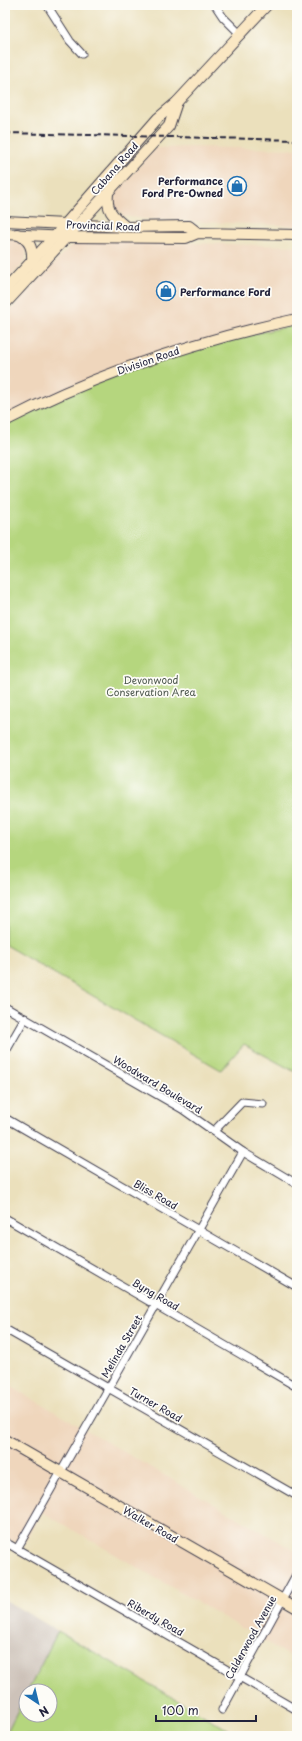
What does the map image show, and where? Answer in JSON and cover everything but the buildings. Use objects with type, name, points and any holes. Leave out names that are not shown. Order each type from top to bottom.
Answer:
[{"type":"main road","name":"Cabana Road","points":[[5,290],[32,262],[158,118],[177,102],[241,35],[267,5]]},
{"type":"main road","name":"Cabana Road","points":[[5,304],[169,126],[177,102]]},
{"type":"main road","points":[[108,193],[107,202],[112,216],[126,226]]},
{"type":"main road","name":"Provincial Road","points":[[5,221],[126,226],[189,226],[198,233]]},
{"type":"main road","name":"Provincial Road","points":[[5,234],[54,237],[186,238],[198,233],[297,235]]},
{"type":"main road","points":[[17,234],[25,238],[32,251],[32,262]]},
{"type":"main road","name":"Division Road","points":[[5,421],[37,405],[116,371],[216,338],[297,319]]},
{"type":"main road","name":"Walker Road","points":[[5,1440],[297,1608]]},
{"type":"street","points":[[47,5],[70,41],[82,54]]},
{"type":"street","points":[[215,5],[223,17],[241,35]]},
{"type":"street","name":"Woodward Boulevard","points":[[5,1007],[182,1109],[243,1152],[297,1184]]},
{"type":"street","points":[[5,1053],[25,1018]]},
{"type":"street","points":[[214,1132],[242,1102],[263,1104]]},
{"type":"street","name":"Bliss Road","points":[[5,1118],[297,1287]]},
{"type":"street","name":"Melinda Street","points":[[17,1549],[243,1152]]},
{"type":"street","name":"Byng Road","points":[[5,1218],[297,1387]]},
{"type":"street","name":"Turner Road","points":[[5,1329],[297,1496]]},
{"type":"street","name":"Riberdy Road","points":[[5,1542],[297,1710]]},
{"type":"street","name":"Calderwood Avenue","points":[[222,1710],[297,1573]]},
{"type":"shaded area","points":[[193,147],[297,149],[297,226],[144,219],[124,216],[116,209],[113,202],[115,194],[155,148]]},
{"type":"shaded area","points":[[5,239],[18,240],[26,250],[26,257],[23,264],[5,284]]},
{"type":"shaded area","points":[[80,241],[297,246],[297,316],[5,418],[5,316],[69,247]]},
{"type":"shaded area","points":[[5,1380],[13,1385],[12,1387],[297,1552],[297,1660],[42,1512],[24,1544],[5,1538]]},
{"type":"shaded area","points":[[5,1600],[58,1631],[32,1683],[18,1683],[18,1710],[5,1736]]},
{"type":"green space","name":"Devonwood Conservation Area","points":[[297,325],[297,1073],[244,1044],[221,1070],[5,945],[5,425],[89,386],[154,361],[221,341]]},
{"type":"green space","points":[[58,1631],[239,1736],[5,1736],[18,1710],[18,1723],[58,1723],[58,1683],[32,1683]]},
{"type":"railway","points":[[5,133],[297,140]]},
{"type":"place","name":"Performance Ford Pre-Owned","points":[[237,186]]},
{"type":"place","name":"Performance Ford","points":[[166,291]]}]
